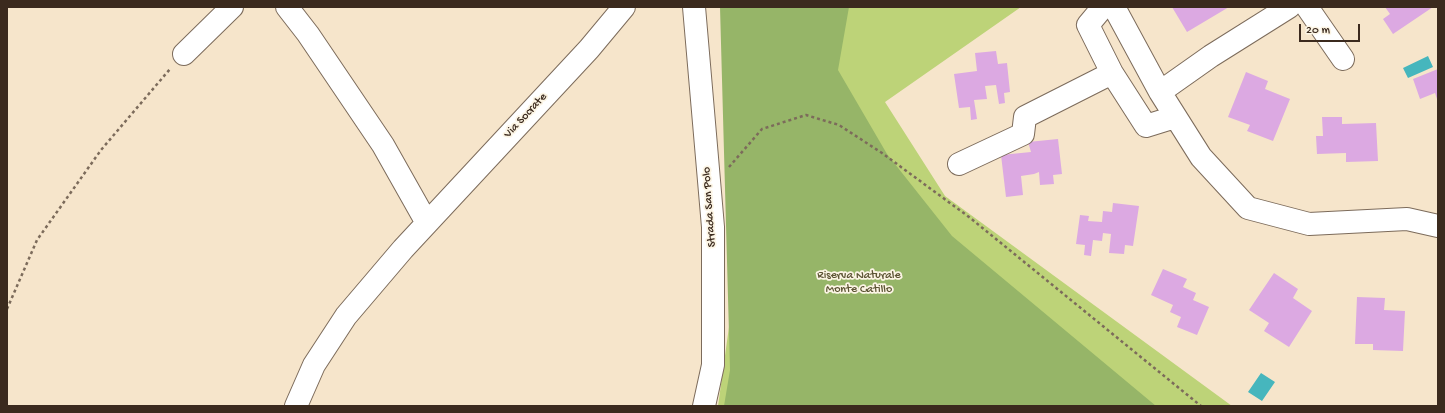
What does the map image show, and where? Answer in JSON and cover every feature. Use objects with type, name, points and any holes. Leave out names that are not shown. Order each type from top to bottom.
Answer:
[{"type":"street","points":[[184,54],[232,7]]},
{"type":"street","points":[[287,7],[308,34],[383,145],[427,223]]},
{"type":"street","name":"Via Socrate","points":[[296,406],[314,365],[346,316],[427,223],[589,49],[624,7]]},
{"type":"street","name":"Strada San Polo","points":[[694,7],[713,227],[713,364],[704,406]]},
{"type":"street","points":[[1103,7],[1088,25],[1112,73],[1146,126],[1175,117]]},
{"type":"street","points":[[1114,7],[1160,92],[1201,157],[1248,208],[1308,224],[1407,219],[1438,226]]},
{"type":"street","points":[[1160,92],[1211,56],[1289,7]]},
{"type":"street","points":[[1306,7],[1343,59]]},
{"type":"street","points":[[959,164],[1023,134],[1025,117],[1112,73]]},
{"type":"path","points":[[7,309],[37,240],[101,150],[184,54]]},
{"type":"path","points":[[710,192],[738,156],[762,129],[806,115],[839,125],[882,153],[969,217],[1201,406]]},
{"type":"green space","name":"Riserva Naturale Monte Catillo","points":[[720,7],[849,7],[838,70],[887,154],[952,236],[1156,406],[724,406],[730,370]]},
{"type":"green space","name":"Riserva Naturale Monte Catillo","points":[[732,7],[1021,7],[885,102],[945,196],[1232,406],[718,406],[748,190]]},
{"type":"water","points":[[1428,56],[1433,67],[1408,78],[1403,68]]},
{"type":"water","points":[[1261,373],[1275,382],[1262,401],[1248,392]]},
{"type":"building","points":[[1172,7],[1229,7],[1187,32]]},
{"type":"building","points":[[1385,7],[1433,7],[1393,34],[1383,19],[1390,14]]},
{"type":"building","points":[[996,51],[998,64],[1007,63],[1010,92],[1004,93],[1005,103],[999,104],[996,85],[985,86],[987,99],[974,100],[977,119],[971,120],[970,107],[959,108],[954,74],[977,71],[975,53]]},
{"type":"building","points":[[1438,69],[1438,102],[1435,93],[1420,99],[1413,79]]},
{"type":"building","points":[[1246,72],[1268,81],[1265,89],[1290,99],[1273,141],[1247,131],[1250,125],[1228,117]]},
{"type":"building","points":[[1322,117],[1342,117],[1342,124],[1376,123],[1378,161],[1346,162],[1346,153],[1317,154],[1316,136],[1323,136]]},
{"type":"building","points":[[1058,139],[1062,174],[1053,175],[1054,184],[1040,185],[1039,172],[1021,176],[1023,195],[1006,197],[1001,155],[1031,152],[1028,142]]},
{"type":"building","points":[[1113,203],[1139,206],[1133,246],[1125,245],[1124,254],[1109,253],[1111,234],[1103,233],[1102,241],[1093,240],[1091,256],[1084,255],[1085,245],[1076,244],[1080,215],[1089,216],[1088,221],[1102,222],[1103,211],[1112,212]]},
{"type":"building","points":[[1163,269],[1187,279],[1183,287],[1196,293],[1193,300],[1209,307],[1197,335],[1177,327],[1181,317],[1170,312],[1173,305],[1151,295]]},
{"type":"building","points":[[1274,273],[1298,289],[1293,298],[1312,311],[1289,347],[1264,331],[1269,323],[1249,310]]},
{"type":"building","points":[[1357,297],[1385,298],[1384,310],[1405,311],[1403,351],[1373,350],[1373,344],[1355,344]]}]
